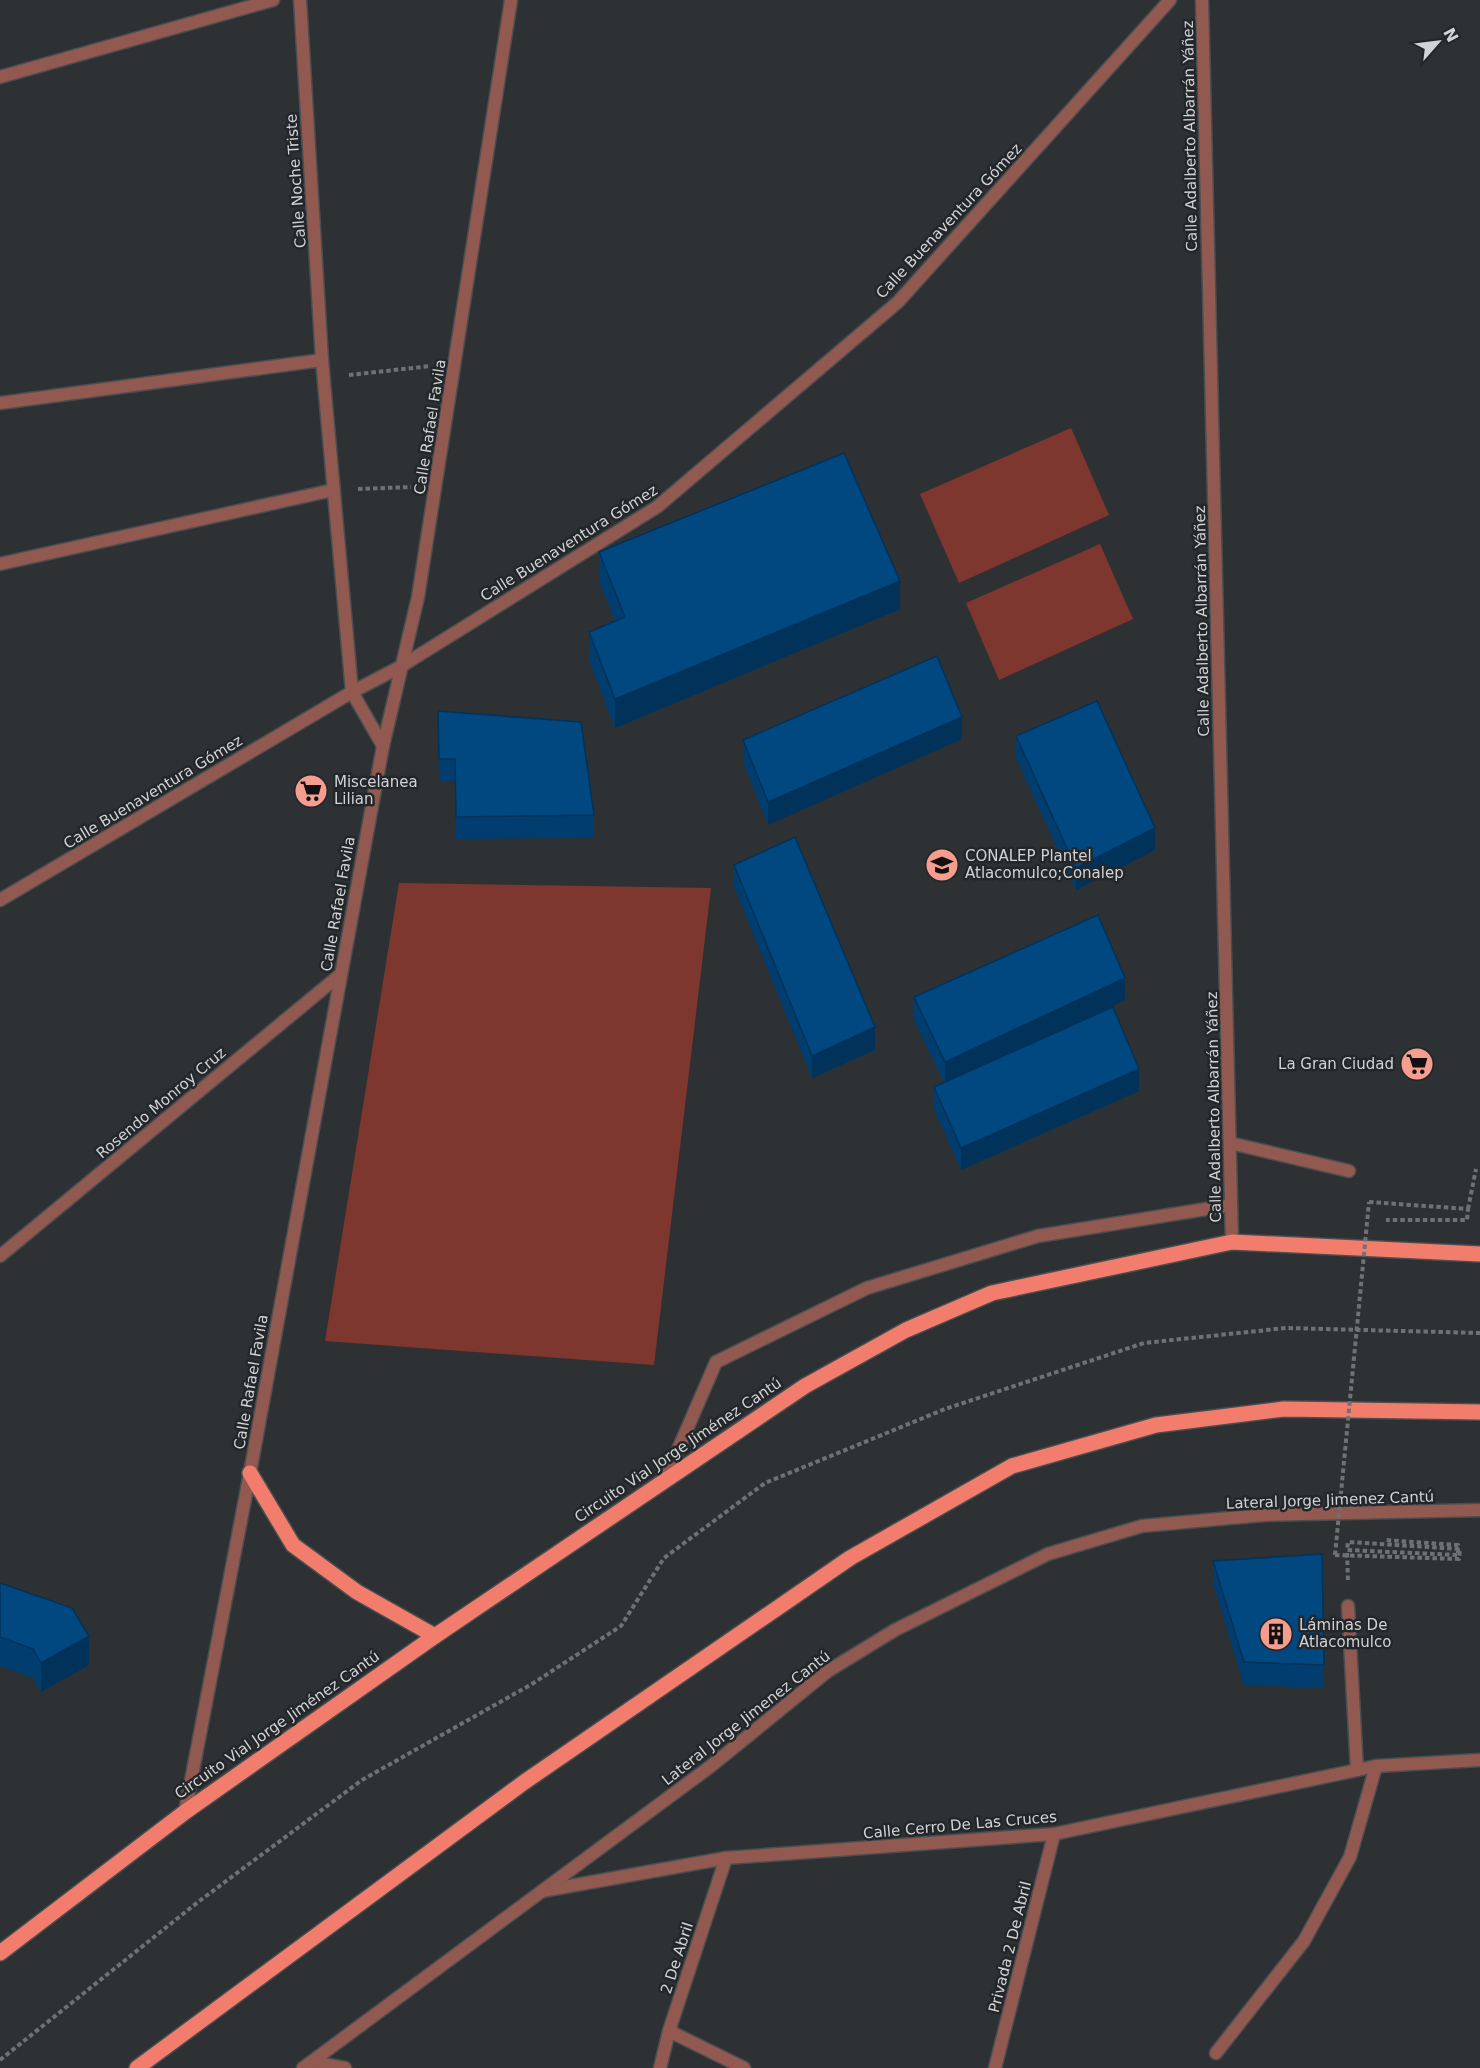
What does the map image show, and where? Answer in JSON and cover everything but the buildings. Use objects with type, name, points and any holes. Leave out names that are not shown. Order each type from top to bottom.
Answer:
[{"type":"main road","name":"Circuito Vial Jorge Jiménez Cantú","points":[[0,1953],[184,1812],[435,1636],[805,1386],[906,1330],[992,1293],[1232,1242],[1480,1254]]},
{"type":"main road","points":[[137,2068],[523,1783],[811,1584],[850,1558],[1012,1466],[1156,1425],[1284,1410],[1480,1412]]},
{"type":"main road","points":[[250,1473],[293,1545],[357,1592],[435,1636]]},
{"type":"street","points":[[0,77],[273,0]]},
{"type":"street","name":"Calle Noche Triste","points":[[300,0],[322,360],[352,692],[382,746]]},
{"type":"street","name":"Calle Rafael Favila","points":[[184,1812],[250,1473],[382,746],[400,667],[413,625],[511,0]]},
{"type":"street","name":"Calle Buenaventura Gómez","points":[[0,900],[352,692],[400,667],[657,507],[898,302],[1170,0]]},
{"type":"street","name":"Calle Adalberto Albarrán Yáñez","points":[[1202,0],[1232,1242]]},
{"type":"street","points":[[0,403],[322,360]]},
{"type":"street","points":[[0,564],[333,490]]},
{"type":"street","name":"Rosendo Monroy Cruz","points":[[0,1256],[341,974]]},
{"type":"street","points":[[1230,1143],[1349,1171]]},
{"type":"street","points":[[664,1482],[716,1362],[867,1288],[1038,1236],[1231,1205]]},
{"type":"street","name":"Lateral Jorge Jimenez Cantú","points":[[308,2065],[711,1766],[828,1671],[894,1630],[1048,1554],[1142,1526],[1264,1515],[1480,1510]]},
{"type":"street","points":[[1348,1606],[1357,1770]]},
{"type":"street","name":"Calle Cerro De Las Cruces","points":[[542,1891],[726,1858],[1054,1834],[1376,1766],[1480,1760]]},
{"type":"street","points":[[1216,2053],[1310,1930],[1350,1857],[1376,1766]]},
{"type":"street","name":"Privada 2 De Abril","points":[[995,2068],[1054,1834]]},
{"type":"street","name":"2 De Abril","points":[[660,2068],[669,2031],[726,1858]]},
{"type":"street","points":[[669,2031],[744,2068]]},
{"type":"street","points":[[308,2065],[345,2068]]},
{"type":"path","points":[[324,377],[431,366]]},
{"type":"path","points":[[333,490],[414,486]]},
{"type":"path","points":[[1384,1249],[1385,1220],[1467,1220],[1476,1169]]},
{"type":"path","points":[[1348,1606],[1347,1550],[1348,1542],[1460,1549],[1460,1559],[1335,1555],[1369,1202],[1468,1209]]},
{"type":"path","points":[[0,2060],[198,1902],[362,1780],[532,1684],[621,1626],[664,1558],[765,1483],[945,1409],[1144,1343],[1286,1328],[1480,1333]]},
{"type":"path","points":[[1347,1550],[1458,1555],[1458,1545]]},
{"type":"shaded area","points":[[1071,428],[1109,515],[959,583],[920,494]]},
{"type":"shaded area","points":[[1100,544],[1133,619],[999,680],[966,603]]},
{"type":"shaded area","points":[[399,883],[711,888],[654,1365],[325,1341]]},
{"type":"place","name":"Miscelanea Lilian","points":[[311,791]]},
{"type":"place","name":"CONALEP Plantel Atlacomulco;Conalep","points":[[942,865]]},
{"type":"place","name":"La Gran Ciudad","points":[[1417,1064]]},
{"type":"place","name":"Láminas De Atlacomulco","points":[[1276,1634]]}]
